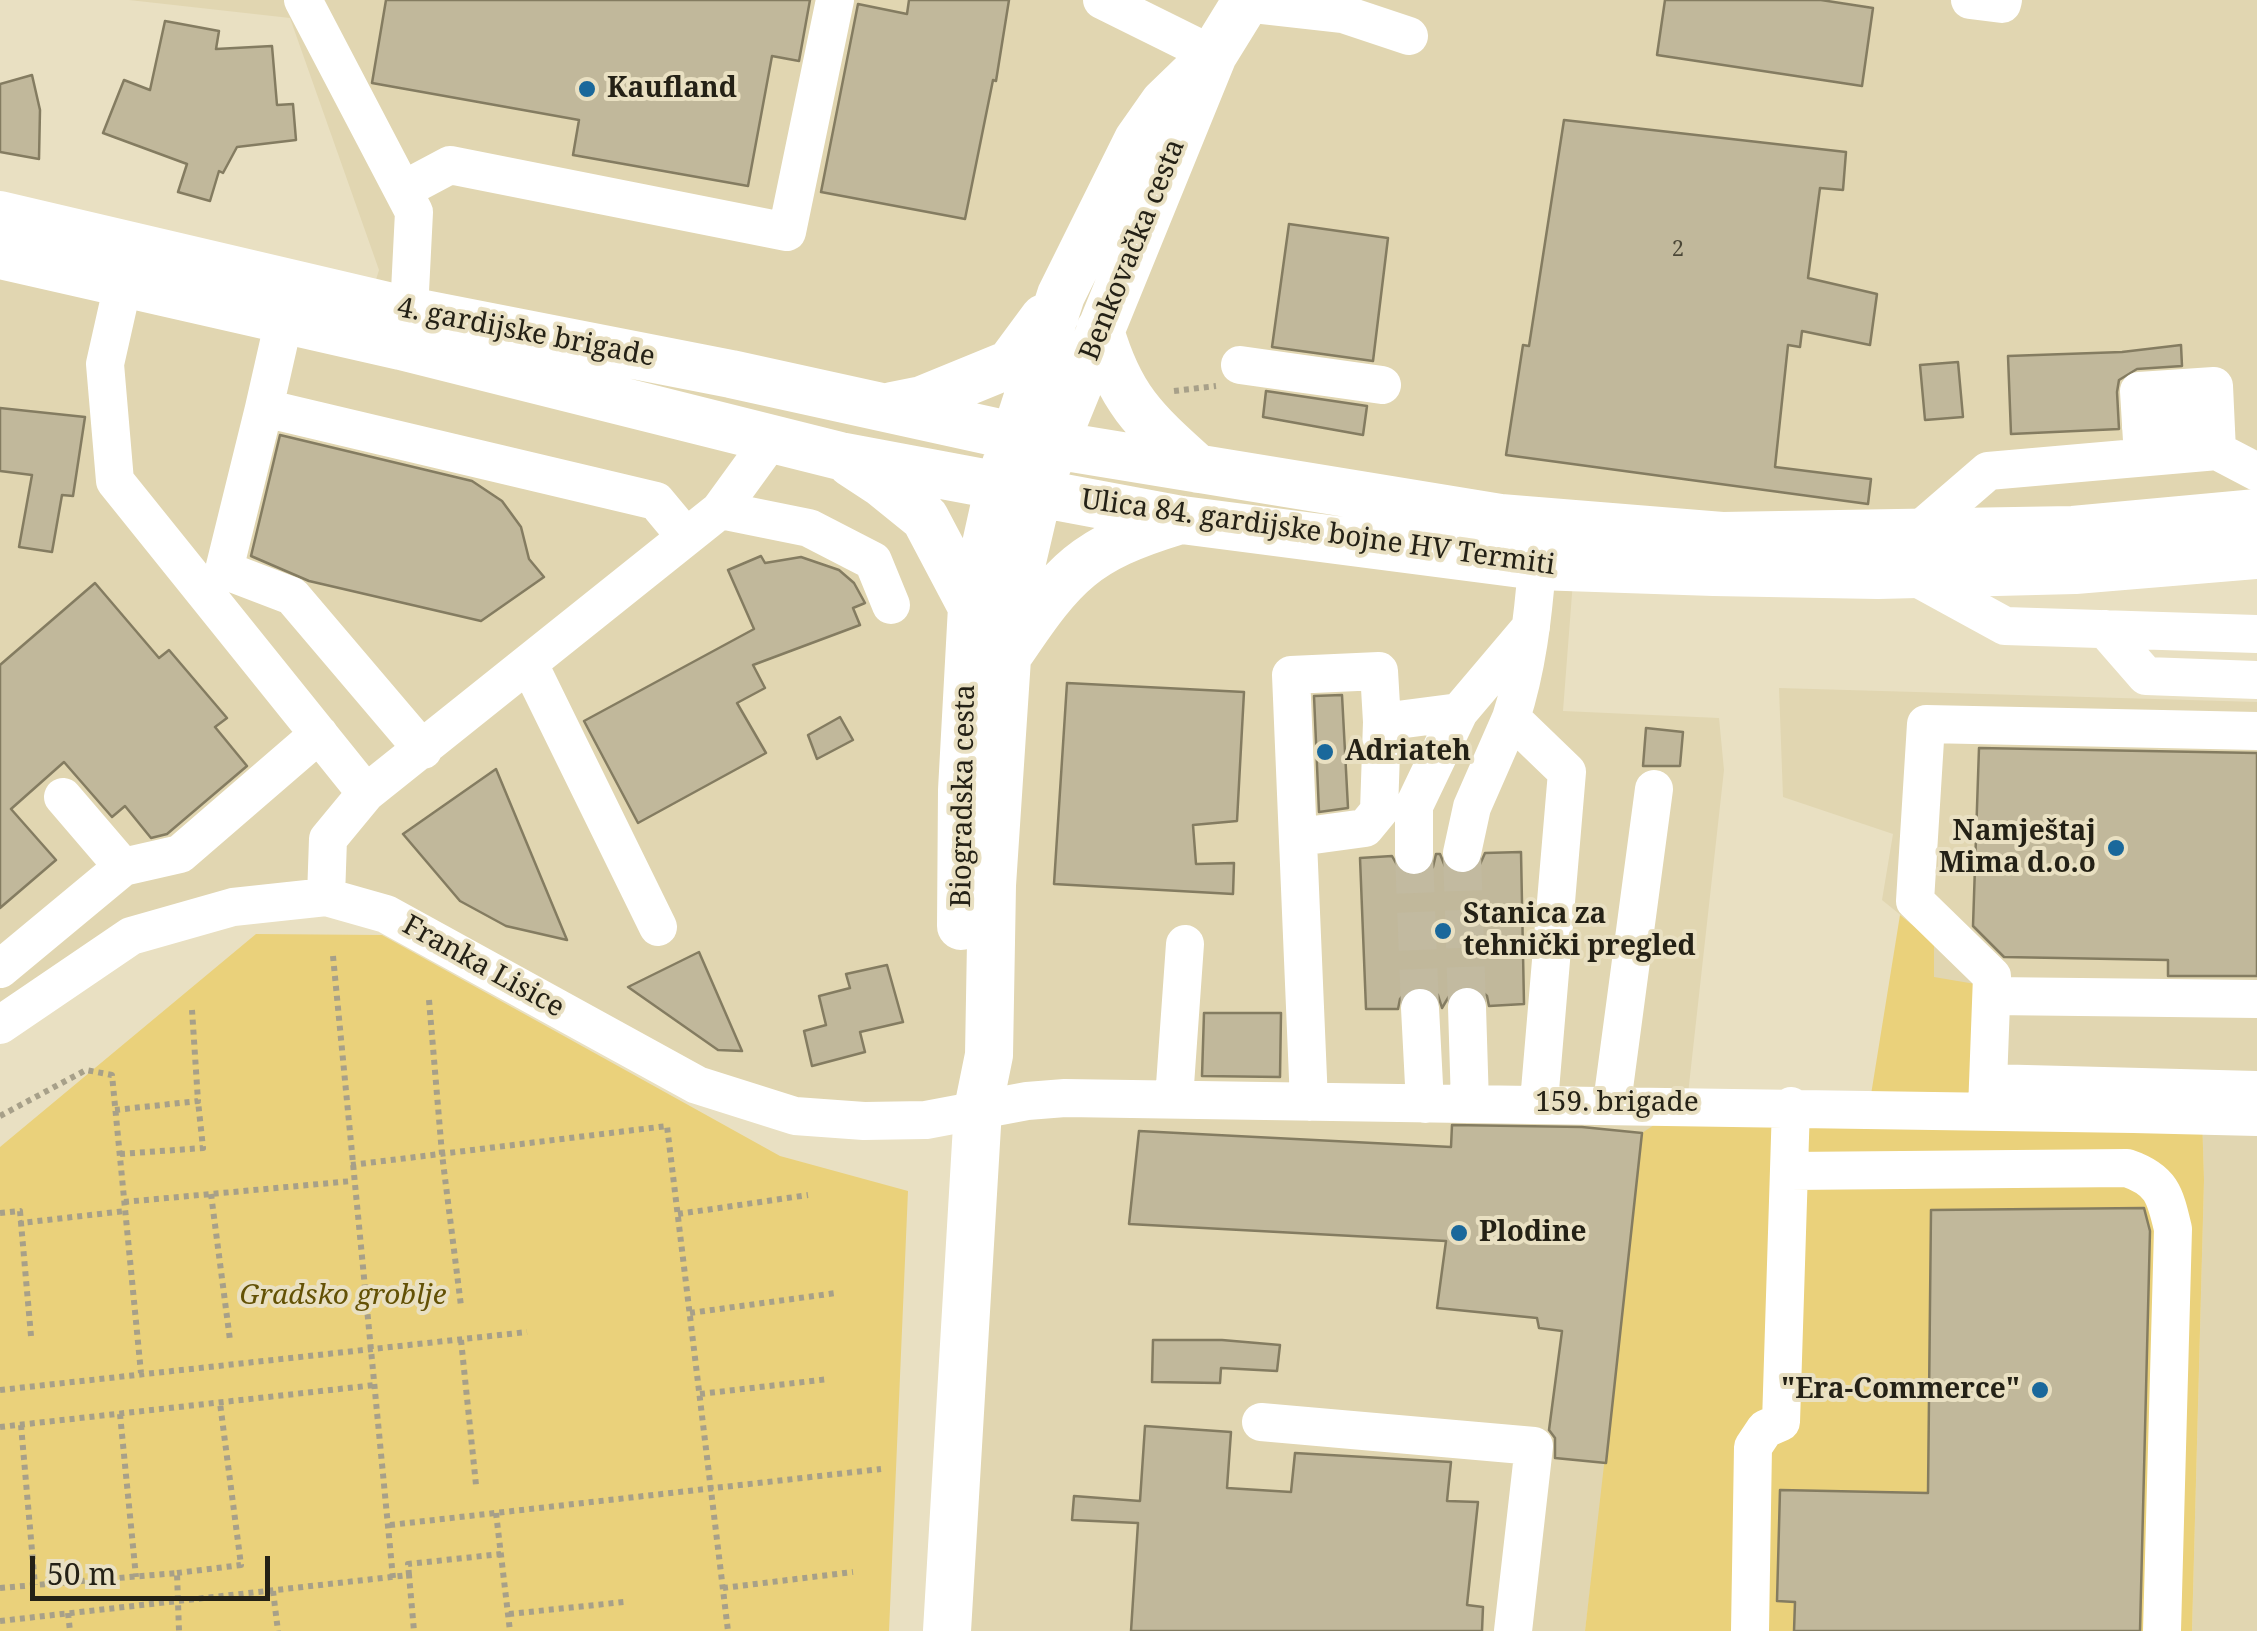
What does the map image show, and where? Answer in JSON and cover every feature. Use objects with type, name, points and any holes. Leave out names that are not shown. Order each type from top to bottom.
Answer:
[{"type":"main road","name":"Benkovačka cesta","points":[[1034,441],[1100,330],[1213,55],[1246,1]]},
{"type":"main road","name":"Benkovačka cesta","points":[[1034,441],[1060,295],[1138,140],[1164,103],[1213,55]]},
{"type":"main road","name":"4. gardijske brigade","points":[[0,216],[409,311],[1034,441]]},
{"type":"main road","name":"4. gardijske brigade","points":[[0,255],[840,456],[1018,489]]},
{"type":"main road","points":[[885,407],[922,400],[1010,364],[1060,295]]},
{"type":"main road","points":[[1100,330],[1108,358],[1135,409],[1198,468]]},
{"type":"main road","points":[[1018,489],[1034,441]]},
{"type":"main road","name":"Ulica 84. gardijske bojne HV Termiti","points":[[1034,441],[1500,518],[1577,526],[2075,570],[2257,555]]},
{"type":"main road","points":[[840,456],[884,484],[925,518],[972,607]]},
{"type":"main road","name":"Ulica 84. gardijske bojne HV Termiti","points":[[1018,489],[1182,520],[1538,566],[1714,572],[1913,554],[2073,530],[2257,513]]},
{"type":"main road","name":"Biogradska cesta","points":[[948,1631],[978,1109],[959,879],[972,607],[1018,489]]},
{"type":"main road","name":"Biogradska cesta","points":[[978,1109],[989,1055],[992,885],[1018,489]]},
{"type":"main road","points":[[1006,658],[1062,581],[1087,559],[1109,546],[1182,520]]},
{"type":"street","points":[[303,0],[414,212],[409,311]]},
{"type":"street","points":[[403,190],[450,165],[787,232],[835,0]]},
{"type":"street","points":[[1102,0],[1213,55]]},
{"type":"street","points":[[1970,0],[2002,4],[2002,0]]},
{"type":"street","points":[[1246,1],[1343,14],[1409,36]]},
{"type":"street","points":[[123,284],[105,364],[115,481],[366,794]]},
{"type":"street","points":[[284,320],[224,570],[292,596],[423,750]]},
{"type":"street","points":[[1229,375],[1382,384]]},
{"type":"street","points":[[2142,442],[2139,391],[2214,386],[2216,434],[2257,472]]},
{"type":"street","points":[[264,408],[656,502],[686,537]]},
{"type":"street","points":[[2216,434],[2142,442],[1988,470],[1913,554],[2005,626],[2257,657]]},
{"type":"street","points":[[326,896],[328,839],[366,794],[720,510],[773,438]]},
{"type":"street","points":[[720,510],[810,528],[872,560],[890,605]]},
{"type":"street","points":[[1462,854],[1472,807],[1519,695],[1538,566]]},
{"type":"street","points":[[1414,855],[1414,806],[1460,712],[1531,626]]},
{"type":"street","points":[[2115,641],[2257,634]]},
{"type":"street","points":[[2115,641],[2146,676],[2257,680]]},
{"type":"street","points":[[529,664],[658,927]]},
{"type":"street","points":[[1299,837],[1365,828],[1379,811],[1379,671],[1291,675],[1309,1102]]},
{"type":"street","points":[[1382,722],[1460,712]]},
{"type":"street","points":[[1511,718],[1567,772],[1539,1102]]},
{"type":"street","points":[[2257,732],[1926,724],[1915,901],[1992,986],[1988,1096],[2257,1090]]},
{"type":"street","points":[[0,969],[123,867],[180,854],[319,734]]},
{"type":"street","points":[[1612,1104],[1654,789]]},
{"type":"street","points":[[63,796],[123,867]]},
{"type":"street","name":"Franka Lisice","points":[[0,1025],[131,936],[233,907],[326,896],[386,914],[697,1085],[795,1116],[926,1120],[978,1109]]},
{"type":"street","points":[[1174,1099],[1184,944]]},
{"type":"street","points":[[1992,986],[2257,999]]},
{"type":"street","points":[[1467,1007],[1470,1104]]},
{"type":"street","points":[[1420,1008],[1426,1104]]},
{"type":"street","name":"159. brigade","points":[[978,1109],[1065,1098],[1791,1106],[1988,1096],[2257,1117]]},
{"type":"street","points":[[1750,1631],[1754,1447],[1765,1429],[1780,1422],[1791,1106]]},
{"type":"street","points":[[1790,1172],[2127,1168],[2147,1175],[2165,1194],[2173,1229],[2162,1631]]},
{"type":"street","points":[[1261,1422],[1534,1446],[1513,1631]]},
{"type":"path","points":[[1168,392],[1229,375]]},
{"type":"path","points":[[333,956],[352,1181],[390,1525],[392,1578]]},
{"type":"path","points":[[429,1000],[442,1154],[461,1306]]},
{"type":"path","points":[[120,1154],[203,1148],[192,1010]]},
{"type":"path","points":[[0,1116],[86,1070],[112,1074],[141,1373]]},
{"type":"path","points":[[115,1110],[198,1101]]},
{"type":"path","points":[[351,1165],[667,1126],[728,1631]]},
{"type":"path","points":[[124,1202],[352,1181]]},
{"type":"path","points":[[211,1194],[230,1340]]},
{"type":"path","points":[[678,1214],[808,1195]]},
{"type":"path","points":[[22,1223],[125,1211]]},
{"type":"path","points":[[0,1213],[20,1212],[31,1336]]},
{"type":"path","points":[[690,1313],[836,1293]]},
{"type":"path","points":[[0,1390],[527,1332]]},
{"type":"path","points":[[461,1340],[476,1486]]},
{"type":"path","points":[[700,1394],[829,1379]]},
{"type":"path","points":[[0,1427],[375,1385]]},
{"type":"path","points":[[0,1588],[241,1566],[220,1402]]},
{"type":"path","points":[[120,1414],[136,1577]]},
{"type":"path","points":[[21,1424],[35,1585]]},
{"type":"path","points":[[390,1525],[881,1468]]},
{"type":"path","points":[[496,1513],[510,1631]]},
{"type":"path","points":[[414,1631],[408,1564],[501,1554]]},
{"type":"path","points":[[723,1588],[853,1572]]},
{"type":"path","points":[[177,1573],[179,1631]]},
{"type":"path","points":[[0,1621],[409,1576]]},
{"type":"path","points":[[273,1591],[278,1631]]},
{"type":"path","points":[[508,1614],[624,1602]]},
{"type":"path","points":[[68,1614],[70,1631]]},
{"type":"shaded area","points":[[129,0],[2257,0],[2257,513],[1576,542],[1563,711],[1719,718],[1724,770],[1687,1103],[1606,1463],[1585,1631],[947,1631],[978,1110],[795,1116],[326,897],[131,936],[0,1025],[0,237],[364,318],[379,270],[290,18]]},
{"type":"shaded area","points":[[1779,688],[2257,702],[2257,1631],[2192,1631],[2204,1180],[2202,1116],[1974,1110],[1934,977],[1934,942],[1882,900],[1893,834],[1783,797]]},
{"type":"green space","points":[[1900,915],[1934,942],[1934,977],[1981,985],[1975,1110],[2202,1115],[2204,1180],[2192,1631],[1585,1631],[1642,1133],[1687,1103],[1869,1107]]},
{"type":"green space","name":"Gradsko groblje","points":[[256,934],[382,935],[780,1156],[908,1191],[889,1631],[0,1631],[0,1147]]},
{"type":"building","name":"Kaufland","points":[[386,0],[810,0],[799,61],[772,56],[748,186],[573,155],[579,120],[372,83]]},
{"type":"building","points":[[909,0],[1009,0],[996,81],[993,80],[965,219],[821,192],[858,4],[907,14]]},
{"type":"building","points":[[1665,0],[1821,0],[1873,8],[1862,86],[1657,55]]},
{"type":"building","points":[[165,21],[219,31],[216,49],[272,46],[277,105],[293,104],[296,140],[237,147],[223,173],[219,171],[210,201],[178,192],[187,164],[103,133],[124,80],[150,90]]},
{"type":"building","points":[[32,75],[40,110],[39,159],[0,152],[0,84]]},
{"type":"building","points":[[1564,120],[1846,152],[1843,190],[1820,188],[1808,278],[1877,294],[1870,345],[1802,331],[1800,347],[1788,345],[1775,467],[1871,479],[1868,504],[1506,455],[1523,345],[1529,346]]},
{"type":"building","points":[[1289,224],[1388,238],[1373,361],[1272,347]]},
{"type":"building","points":[[2181,345],[2182,366],[2137,369],[2119,380],[2119,429],[2011,434],[2008,356],[2122,352]]},
{"type":"building","points":[[1958,362],[1963,417],[1925,420],[1920,365]]},
{"type":"building","points":[[1266,391],[1367,406],[1363,435],[1263,417]]},
{"type":"building","points":[[0,408],[85,417],[73,496],[62,495],[52,552],[19,547],[32,475],[0,471]]},
{"type":"building","points":[[280,435],[472,481],[502,501],[521,527],[529,559],[544,577],[481,621],[309,581],[251,556]]},
{"type":"building","points":[[761,556],[765,563],[801,557],[839,570],[854,583],[865,603],[853,608],[860,625],[753,665],[765,688],[737,703],[766,753],[638,823],[584,721],[754,629],[728,570]]},
{"type":"building","points":[[95,583],[159,658],[169,650],[227,718],[215,727],[247,766],[167,834],[151,838],[125,806],[112,817],[64,762],[11,809],[56,860],[0,908],[0,665]]},
{"type":"building","points":[[1067,683],[1244,692],[1237,821],[1193,825],[1196,864],[1234,863],[1233,894],[1054,884]]},
{"type":"building","name":"Adriateh","points":[[1342,695],[1348,808],[1319,812],[1314,696]]},
{"type":"building","points":[[840,717],[853,740],[817,759],[808,735]]},
{"type":"building","points":[[1646,728],[1683,732],[1680,766],[1643,766]]},
{"type":"building","name":"Namještaj Mima d.o.o","points":[[1979,748],[2257,753],[2257,976],[2168,976],[2168,960],[2004,957],[1973,926]]},
{"type":"building","points":[[496,769],[567,940],[506,926],[460,901],[403,834]]},
{"type":"building","name":"Stanica za tehnički pregled","points":[[1521,852],[1524,1004],[1489,1006],[1487,996],[1478,988],[1465,985],[1454,988],[1442,1008],[1431,988],[1420,986],[1407,990],[1398,1009],[1366,1009],[1360,858],[1392,856],[1402,874],[1415,877],[1433,867],[1436,854],[1440,854],[1446,869],[1458,875],[1478,869],[1485,853]]},
{"type":"building","points":[[699,952],[742,1051],[718,1050],[628,987]]},
{"type":"building","points":[[887,965],[903,1022],[860,1032],[865,1052],[812,1066],[804,1031],[826,1025],[819,996],[850,988],[846,974]]},
{"type":"building","points":[[1204,1013],[1281,1013],[1280,1077],[1202,1076]]},
{"type":"building","name":"Plodine","points":[[1452,1125],[1582,1127],[1642,1133],[1606,1463],[1555,1458],[1555,1438],[1549,1430],[1562,1331],[1539,1328],[1537,1318],[1437,1308],[1446,1241],[1129,1224],[1139,1131],[1451,1147]]},
{"type":"building","name":"\"Era-Commerce\"","points":[[2144,1208],[2150,1231],[2140,1631],[1794,1631],[1795,1602],[1777,1601],[1780,1490],[1928,1493],[1931,1210]]},
{"type":"building","points":[[1153,1340],[1280,1345],[1277,1371],[1221,1368],[1220,1383],[1152,1382]]},
{"type":"building","points":[[1145,1426],[1231,1432],[1227,1488],[1291,1492],[1295,1453],[1451,1462],[1447,1501],[1478,1502],[1467,1605],[1483,1607],[1482,1631],[1131,1631],[1138,1523],[1072,1520],[1074,1496],[1140,1501]]},
{"type":"tunnel","points":[[1462,853],[1467,1007]]},
{"type":"tunnel","points":[[1414,855],[1420,1008]]},
{"type":"place","name":"Kaufland","points":[[587,89]]},
{"type":"place","name":"Adriateh","points":[[1325,752]]},
{"type":"place","name":"Namještaj Mima d.o.o","points":[[2116,848]]},
{"type":"place","name":"Stanica za tehnički pregled","points":[[1443,931]]},
{"type":"place","name":"Plodine","points":[[1459,1233]]},
{"type":"place","name":"\"Era-Commerce\"","points":[[2040,1390]]}]
